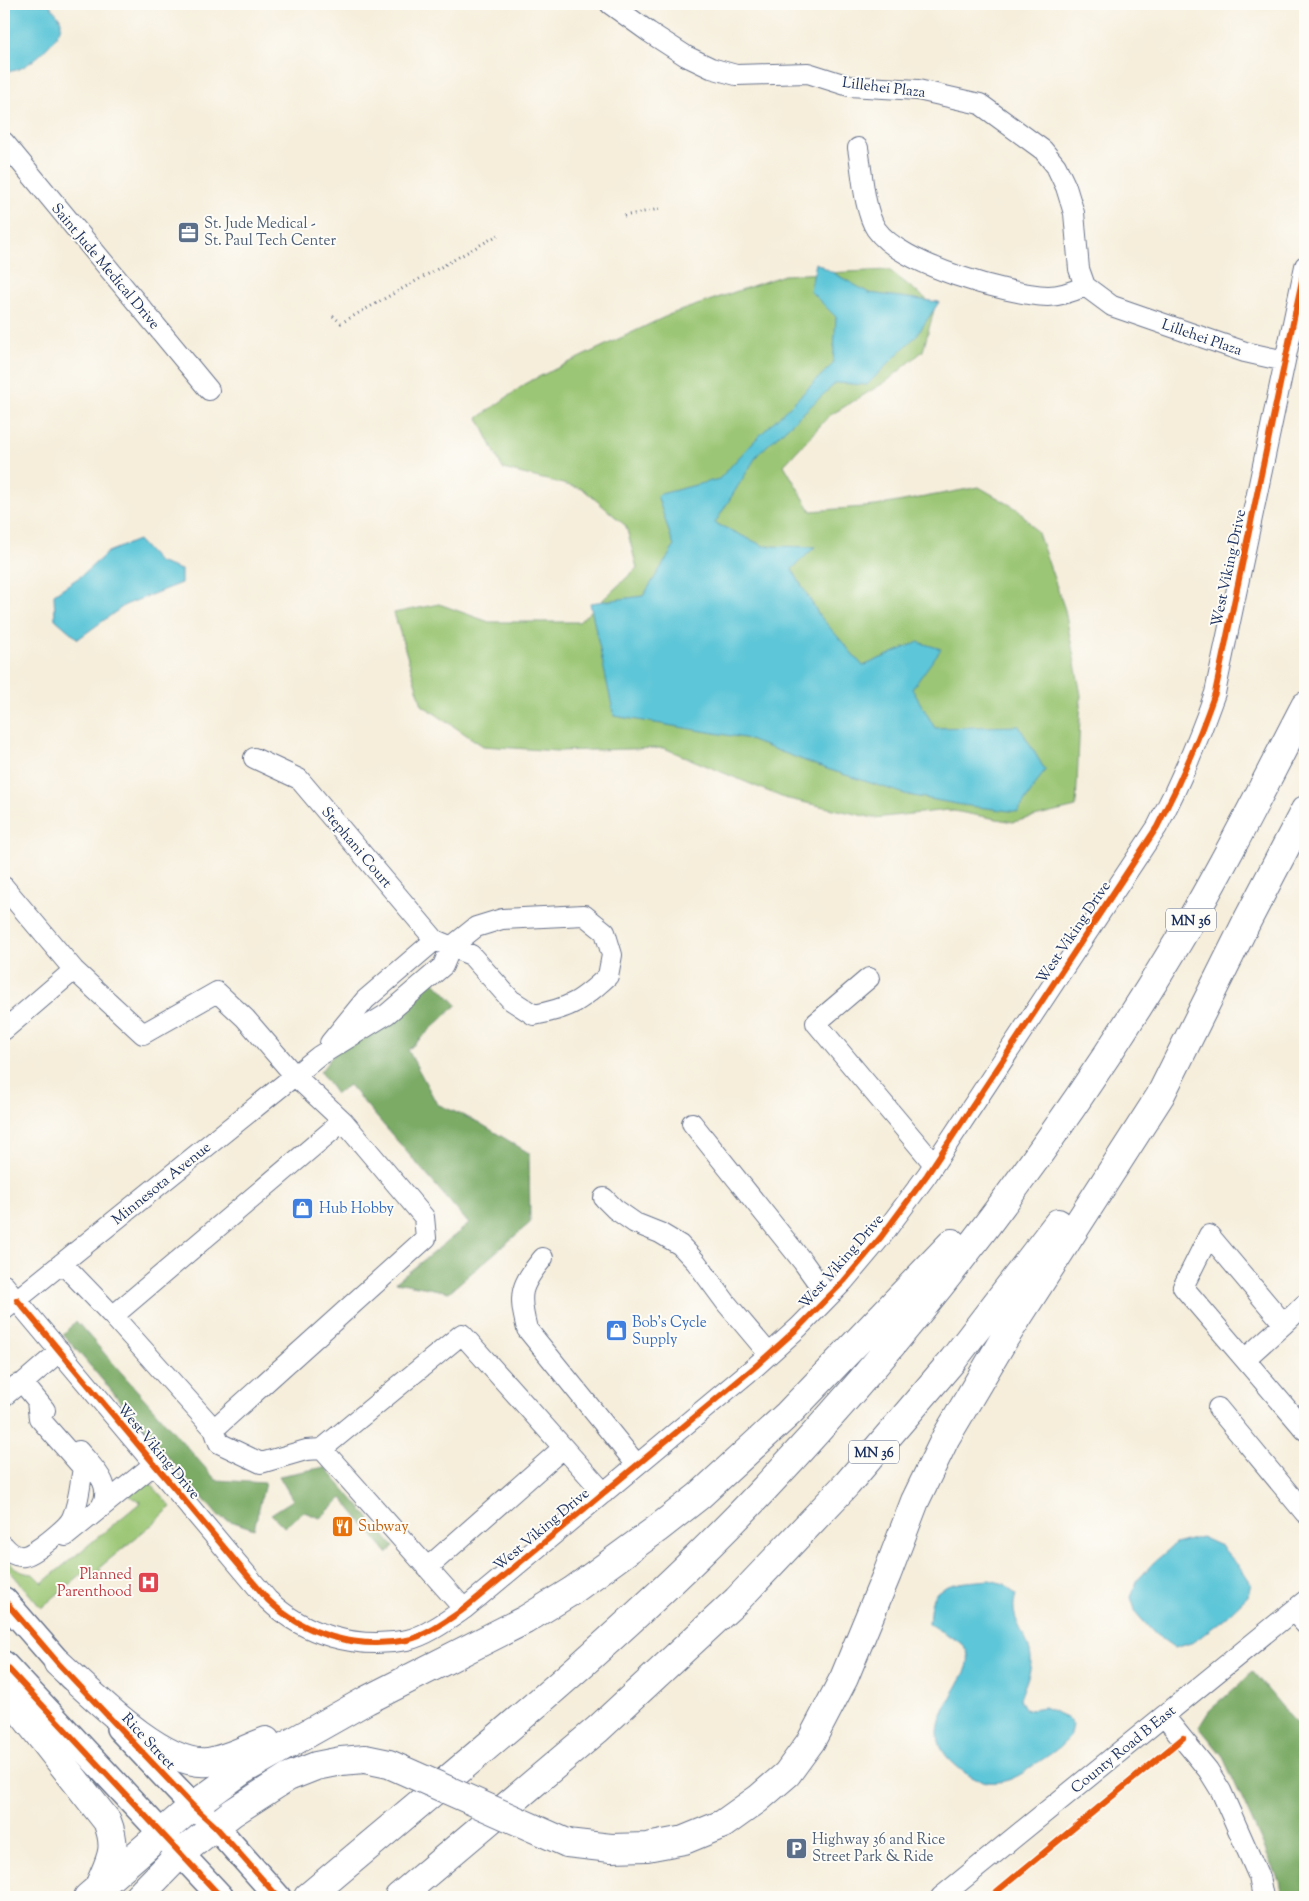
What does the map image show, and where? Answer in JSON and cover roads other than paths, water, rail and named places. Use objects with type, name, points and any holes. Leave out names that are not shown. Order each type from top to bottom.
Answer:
[{"type":"highway","name":"MN 36","points":[[308,1897],[560,1685],[703,1551],[766,1487],[893,1342],[994,1215],[1060,1123],[1130,1020],[1180,940],[1305,706]]},
{"type":"highway","name":"MN 36","points":[[399,1897],[598,1729],[736,1600],[865,1463],[953,1360],[1052,1233],[1168,1058],[1248,919],[1305,810]]},
{"type":"highway","points":[[138,1897],[180,1854],[215,1826],[288,1776],[316,1766],[341,1761],[365,1759],[389,1764],[567,1843],[611,1848],[647,1847],[684,1840],[722,1824],[758,1799],[787,1774],[811,1740],[844,1678],[915,1501],[946,1437],[1004,1339],[1160,1096],[1248,919]]},
{"type":"highway","points":[[93,1892],[193,1806],[243,1770],[367,1700],[525,1620],[616,1560],[699,1496],[788,1414],[953,1242],[1060,1123]]},
{"type":"highway","points":[[58,1663],[125,1723],[170,1753],[208,1762],[232,1755],[367,1700]]},
{"type":"highway","points":[[4,1690],[107,1821],[111,1832],[113,1853],[93,1892]]},
{"type":"main road","name":"Rice Street","points":[[4,1600],[58,1663],[193,1806],[215,1826],[272,1890]]},
{"type":"main road","points":[[4,1664],[221,1897]]},
{"type":"street","name":"Lillehei Plaza","points":[[610,4],[686,56],[711,68],[736,75],[808,73],[849,86],[918,90],[980,104],[1042,150],[1056,166],[1066,187],[1074,213],[1079,269],[1085,286],[1112,306],[1245,352],[1285,361]]},
{"type":"street","name":"Saint Jude Medical Drive","points":[[4,142],[209,390]]},
{"type":"street","points":[[858,148],[869,213],[877,230],[890,243],[908,255],[964,278],[1018,292],[1050,296],[1068,293],[1085,286]]},
{"type":"street","name":"West Viking Drive","points":[[8,1298],[60,1351],[149,1460],[268,1600],[289,1618],[314,1631],[342,1640],[374,1642],[408,1640],[437,1627],[464,1609],[769,1354],[828,1297],[881,1238],[934,1164],[1157,827],[1188,764],[1214,693],[1305,266]]},
{"type":"street","name":"Stephani Court","points":[[254,758],[299,779],[443,943]]},
{"type":"street","points":[[4,887],[74,970],[143,1034],[217,992],[245,1018],[295,1076],[343,1121],[424,1217],[426,1238],[214,1430]]},
{"type":"street","points":[[584,915],[605,932],[612,955],[608,976],[582,1000],[558,1010],[534,1015],[510,1000],[471,955],[443,943],[476,927],[502,919],[584,915]]},
{"type":"street","name":"Minnesota Avenue","points":[[8,1298],[62,1263],[319,1056],[387,1014],[443,966],[443,943]]},
{"type":"street","points":[[4,1030],[74,970]]},
{"type":"street","points":[[869,978],[816,1024],[934,1164]]},
{"type":"street","points":[[113,1316],[343,1121]]},
{"type":"street","points":[[692,1123],[803,1262],[828,1297]]},
{"type":"street","points":[[604,1198],[615,1209],[635,1223],[660,1233],[680,1245],[696,1262],[727,1304],[769,1354]]},
{"type":"street","points":[[1284,1324],[1209,1235],[1184,1287],[1305,1430]]},
{"type":"street","points":[[543,1258],[527,1278],[520,1304],[527,1329],[636,1465]]},
{"type":"street","points":[[62,1263],[113,1316],[214,1430],[219,1443],[261,1463],[306,1450],[322,1448],[462,1334],[604,1493]]},
{"type":"street","points":[[1245,1359],[1305,1304]]},
{"type":"street","points":[[4,1396],[17,1385],[23,1383],[60,1351]]},
{"type":"street","points":[[23,1383],[101,1478],[106,1492],[101,1507]]},
{"type":"street","points":[[4,1546],[10,1553],[22,1557],[31,1554],[68,1524],[75,1508],[83,1468],[39,1418],[37,1401]]},
{"type":"street","points":[[1218,1408],[1305,1513]]},
{"type":"street","points":[[322,1448],[464,1609]]},
{"type":"street","points":[[427,1568],[564,1448]]},
{"type":"street","points":[[101,1478],[112,1481],[118,1479],[149,1460]]},
{"type":"street","points":[[52,1549],[101,1507],[149,1460]]},
{"type":"street","points":[[1302,1615],[1302,1635],[1305,1638]]},
{"type":"street","name":"County Road B East","points":[[941,1897],[1164,1716],[1302,1615]]},
{"type":"street","points":[[1164,1716],[1208,1770],[1221,1791],[1260,1877],[1263,1897]]},
{"type":"water","points":[[15,4],[50,4],[60,18],[61,24],[55,38],[42,53],[25,66],[11,71],[4,69],[4,12]]},
{"type":"water","points":[[816,263],[869,293],[939,302],[917,335],[867,385],[836,383],[758,454],[715,523],[764,546],[815,547],[792,569],[819,615],[863,666],[918,642],[941,649],[912,689],[935,728],[1019,726],[1045,770],[1018,812],[962,805],[908,795],[824,768],[744,738],[614,716],[590,603],[643,596],[674,547],[657,495],[719,479],[753,442],[833,364],[836,317],[810,291]]},
{"type":"water","points":[[138,540],[158,562],[181,570],[181,583],[125,605],[78,639],[55,619],[54,594],[81,576],[108,552]]},
{"type":"water","points":[[1201,1537],[1221,1546],[1243,1571],[1251,1583],[1248,1596],[1226,1617],[1194,1642],[1175,1648],[1155,1634],[1136,1613],[1131,1597],[1136,1582],[1153,1563],[1175,1544]]},
{"type":"water","points":[[989,1580],[1005,1584],[1016,1595],[1014,1612],[1027,1642],[1031,1658],[1029,1674],[1020,1699],[1026,1710],[1044,1707],[1066,1717],[1073,1725],[1069,1738],[1060,1747],[1015,1777],[993,1782],[977,1779],[964,1772],[944,1753],[939,1743],[938,1733],[943,1712],[966,1669],[968,1656],[963,1645],[929,1623],[932,1602],[934,1596],[939,1591],[959,1583]]},
{"type":"place","name":"St. Jude Medical - St. Paul Tech Center","points":[[188,232]]},
{"type":"place","name":"Hub Hobby","points":[[303,1208]]},
{"type":"place","name":"Bob's Cycle Supply","points":[[616,1331]]},
{"type":"place","name":"Subway","points":[[342,1526]]},
{"type":"place","name":"Planned Parenthood","points":[[148,1583]]},
{"type":"place","name":"Highway 36 and Rice Street Park & Ride","points":[[796,1848]]}]
